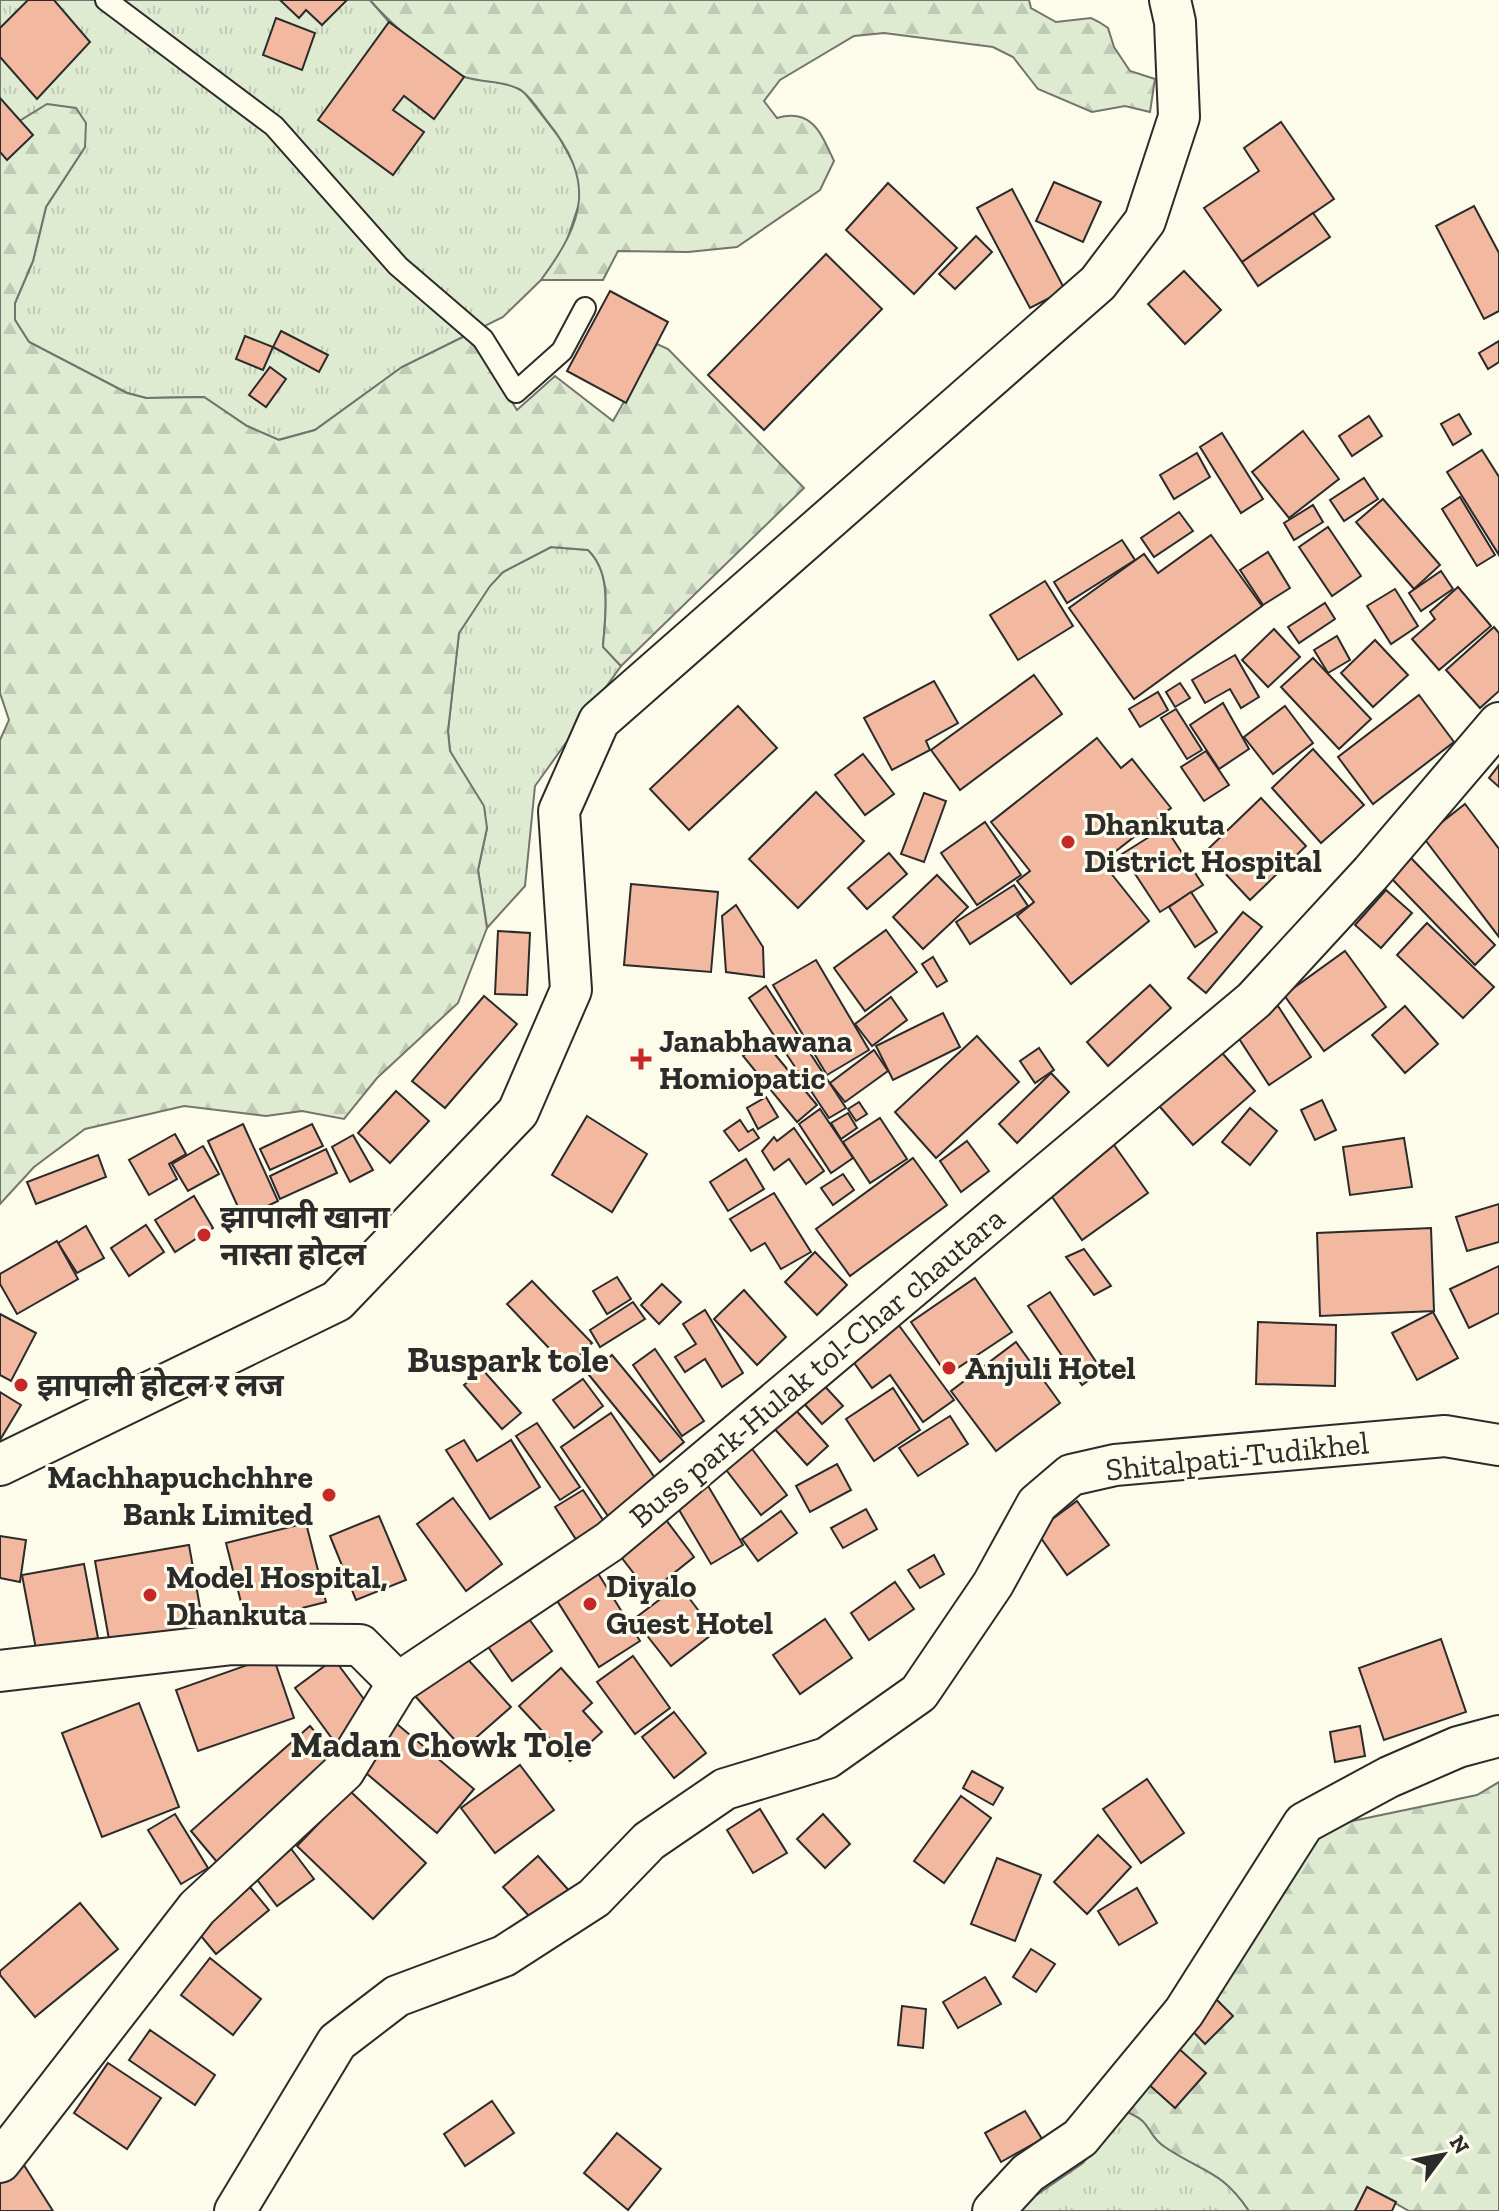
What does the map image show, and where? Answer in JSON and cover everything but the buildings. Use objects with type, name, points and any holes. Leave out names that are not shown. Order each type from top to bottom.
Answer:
[{"type":"street","points":[[0,1465],[337,1301],[518,1112],[571,990],[559,811],[599,721],[1098,283],[1145,221],[1179,117],[1175,22],[1170,0]]},
{"type":"street","name":"Buss park-Hulak tol-Char chautara","points":[[398,1683],[609,1542],[1254,1000],[1371,873],[1499,723]]},
{"type":"street","name":"Shitalpati-Tudikhel","points":[[235,2211],[337,2042],[397,1996],[504,1956],[594,1898],[649,1841],[725,1789],[827,1758],[919,1693],[993,1584],[1037,1504],[1071,1475],[1115,1465],[1445,1436],[1499,1445]]},
{"type":"street","points":[[0,1671],[233,1644],[360,1645],[398,1683],[344,1771],[197,1908],[0,2162]]},
{"type":"street","points":[[993,2211],[1028,2173],[1080,2138],[1184,2012],[1304,1823],[1389,1777],[1458,1747],[1499,1736]]},
{"type":"lane","points":[[106,0],[274,126],[398,266],[483,339],[516,392],[562,351],[585,308]]},
{"type":"green space","points":[[0,0],[370,0],[389,22],[464,77],[508,84],[523,91],[559,137],[580,175],[582,195],[564,249],[541,280],[503,317],[402,367],[315,430],[278,440],[247,426],[204,397],[146,398],[127,393],[29,342],[15,320],[15,303],[33,261],[46,207],[85,147],[0,133]]},
{"type":"green space","points":[[370,0],[1029,0],[1031,8],[1056,22],[1091,18],[1099,22],[1108,28],[1114,47],[1130,71],[1155,79],[1150,112],[1125,106],[1092,112],[1038,89],[1013,57],[993,47],[884,33],[854,36],[780,80],[764,101],[777,118],[799,117],[814,125],[819,132],[834,161],[820,190],[737,247],[688,252],[618,251],[603,280],[541,280],[567,238],[579,201],[573,163],[563,143],[523,92],[513,86],[472,79],[454,72],[415,43]]},
{"type":"green space","points":[[47,104],[76,108],[86,123],[85,147],[46,207],[33,261],[15,303],[15,320],[29,342],[127,393],[146,398],[204,397],[247,426],[279,440],[315,430],[402,367],[469,334],[517,410],[555,376],[613,421],[657,344],[668,349],[804,488],[621,666],[603,647],[606,609],[604,583],[596,560],[588,550],[551,547],[503,572],[490,586],[459,633],[448,731],[450,751],[484,806],[487,828],[478,870],[487,928],[458,1003],[377,1078],[344,1119],[302,1111],[266,1116],[184,1106],[85,1129],[34,1167],[0,1204],[0,740],[9,720],[0,693],[0,133]]},
{"type":"green space","points":[[551,547],[588,550],[596,560],[606,596],[603,647],[621,666],[535,786],[525,886],[487,928],[478,870],[487,828],[450,751],[448,731],[459,633],[490,585],[503,572]]},
{"type":"green space","points":[[1499,1782],[1499,2211],[1409,2211],[1367,2187],[1355,2211],[1249,2211],[1220,2179],[1165,2147],[1145,2123],[1124,2111],[1319,1828],[1477,1795]]},
{"type":"green space","points":[[1124,2111],[1145,2123],[1165,2147],[1230,2187],[1249,2211],[1013,2211],[1083,2163]]},
{"type":"place","name":"Dhankuta District Hospital","points":[[1068,842]]},
{"type":"place","name":"Janabhawana Homiopatic","points":[[641,1059]]},
{"type":"place","name":"झापाली खाना नास्ता होटल","points":[[204,1235]]},
{"type":"place","name":"Anjuli Hotel","points":[[949,1368]]},
{"type":"place","name":"झापाली होटल र लज","points":[[21,1385]]},
{"type":"place","name":"Machhapuchchhre Bank Limited","points":[[329,1495]]},
{"type":"place","name":"Model Hospital, Dhankuta","points":[[150,1595]]},
{"type":"place","name":"Diyalo Guest Hotel","points":[[590,1604]]},
{"type":"district","name":"Buspark tole","points":[[508,1359]]},
{"type":"district","name":"Madan Chowk Tole","points":[[441,1744]]}]
